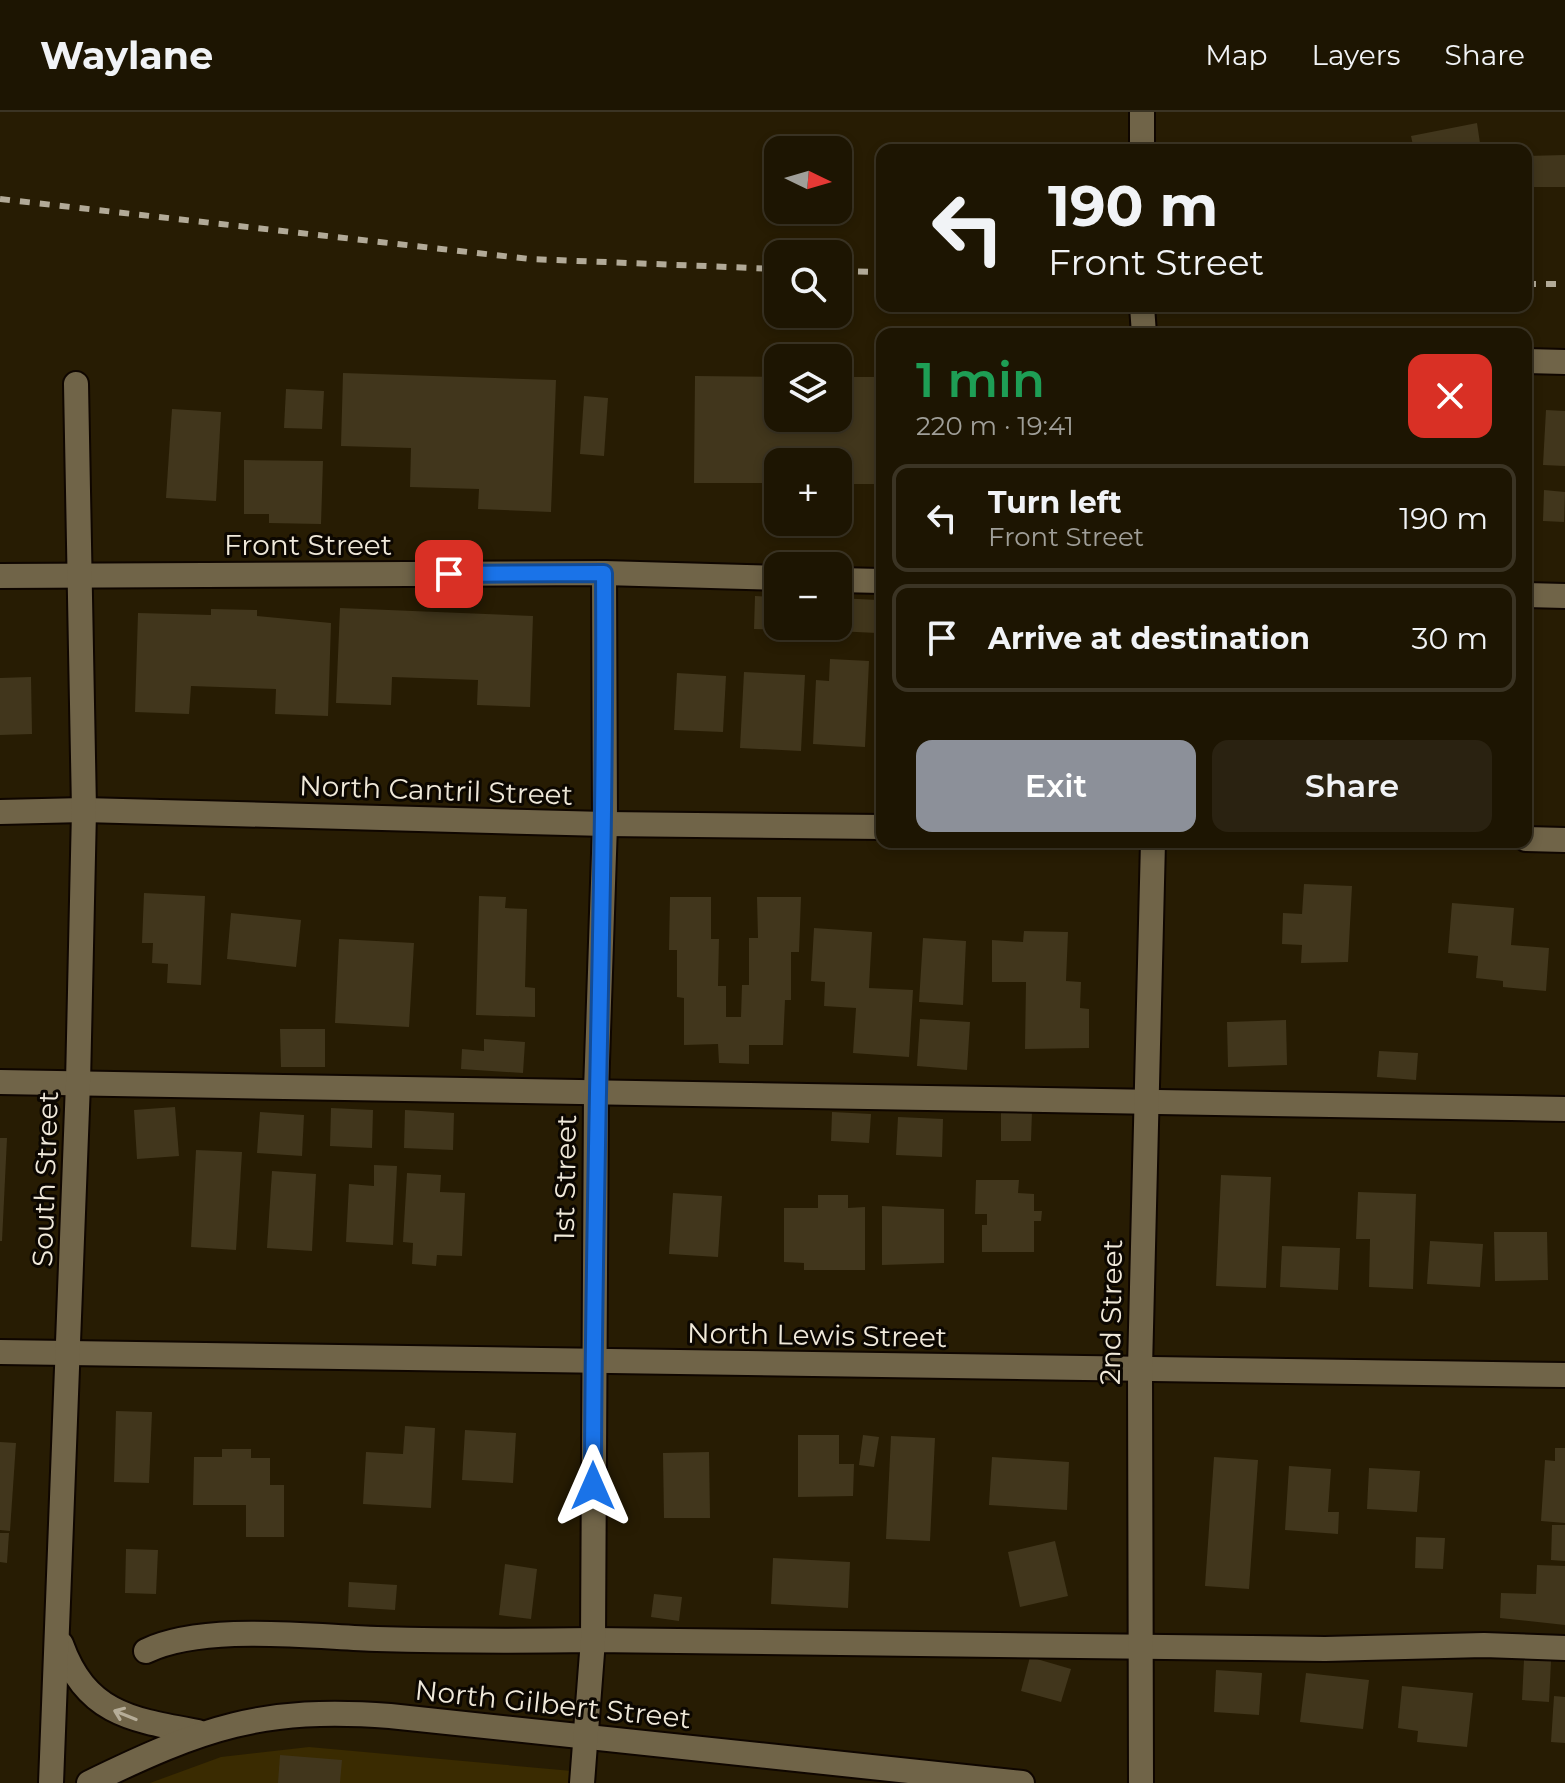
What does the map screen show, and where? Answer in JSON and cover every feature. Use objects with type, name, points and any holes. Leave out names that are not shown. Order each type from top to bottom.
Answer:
[{"type":"street","points":[[1142,112],[1142,144]]},
{"type":"street","points":[[1532,361],[1565,362]]},
{"type":"street","name":"South Street","points":[[51,1783],[78,1083],[84,810],[77,577],[76,384]]},
{"type":"street","name":"Front Street","points":[[0,576],[604,573],[764,578]]},
{"type":"street","name":"1st Street","points":[[582,1783],[593,1640],[596,1091],[605,824],[604,573]]},
{"type":"street","points":[[852,580],[876,581]]},
{"type":"street","points":[[1532,595],[1565,596]]},
{"type":"street","name":"North Cantril Street","points":[[0,812],[84,810],[605,824],[876,827]]},
{"type":"street","points":[[1532,839],[1565,840]]},
{"type":"street","name":"2nd Street","points":[[1141,1783],[1140,1368],[1153,848]]},
{"type":"street","points":[[0,1082],[1565,1109]]},
{"type":"street","name":"North Lewis Street","points":[[0,1352],[1565,1375]]},
{"type":"street","points":[[146,1651],[172,1640],[204,1636],[481,1642],[593,1640],[1325,1649],[1484,1645],[1565,1648]]},
{"type":"street","points":[[58,1637],[73,1675],[97,1701],[134,1719],[200,1733]]},
{"type":"street","name":"North Gilbert Street","points":[[89,1783],[163,1746],[200,1733],[264,1718],[339,1713],[1022,1783]]},
{"type":"shaded area","points":[[309,1747],[583,1772],[582,1783],[150,1783],[221,1757]]},
{"type":"building","points":[[1477,123],[1480,144],[1413,144],[1411,136]]},
{"type":"building","points":[[1565,155],[1565,187],[1532,187],[1532,156]]},
{"type":"building","points":[[343,373],[556,380],[551,512],[478,509],[479,489],[410,487],[411,448],[341,446]]},
{"type":"building","points":[[695,376],[764,377],[764,432],[852,432],[852,377],[876,377],[876,484],[852,484],[852,448],[764,448],[764,483],[694,483]]},
{"type":"building","points":[[286,389],[324,391],[322,429],[284,428]]},
{"type":"building","points":[[584,396],[608,398],[604,456],[580,454]]},
{"type":"building","points":[[172,409],[221,412],[216,501],[166,498]]},
{"type":"building","points":[[1546,410],[1565,411],[1565,466],[1543,465]]},
{"type":"building","points":[[244,460],[323,461],[321,524],[269,523],[269,514],[244,514]]},
{"type":"building","points":[[1544,490],[1565,492],[1564,522],[1543,521]]},
{"type":"building","points":[[755,596],[764,596],[764,629],[754,629]]},
{"type":"building","points":[[852,599],[876,600],[876,633],[852,632]]},
{"type":"building","points":[[340,608],[533,616],[530,707],[477,705],[478,680],[392,677],[391,705],[336,703]]},
{"type":"building","points":[[211,609],[257,610],[257,616],[331,623],[328,716],[275,714],[276,689],[191,686],[189,714],[135,712],[138,613],[211,615]]},
{"type":"building","points":[[830,659],[869,661],[865,747],[813,744],[816,680],[829,681]]},
{"type":"building","points":[[744,672],[805,675],[801,751],[740,748]]},
{"type":"building","points":[[677,673],[726,676],[723,732],[674,730]]},
{"type":"building","points":[[31,677],[32,734],[0,735],[0,678]]},
{"type":"building","points":[[1304,884],[1352,886],[1348,962],[1301,963],[1302,945],[1282,944],[1283,913],[1302,914]]},
{"type":"building","points":[[144,893],[205,896],[201,985],[167,983],[168,964],[152,963],[153,943],[142,943]]},
{"type":"building","points":[[479,896],[506,897],[505,908],[527,909],[525,987],[535,988],[535,1017],[476,1015]]},
{"type":"building","points":[[670,897],[711,897],[711,939],[719,939],[718,986],[726,986],[726,1017],[741,1017],[742,985],[749,985],[749,938],[758,938],[757,897],[801,897],[799,952],[791,952],[791,1000],[785,1000],[783,1045],[749,1045],[749,1064],[719,1063],[718,1044],[684,1045],[684,998],[677,997],[677,950],[669,950]]},
{"type":"building","points":[[1452,903],[1514,908],[1511,945],[1549,948],[1546,991],[1503,987],[1503,981],[1476,978],[1478,956],[1448,953]]},
{"type":"building","points":[[231,913],[301,920],[296,967],[227,959]]},
{"type":"building","points":[[814,928],[872,932],[869,988],[913,990],[909,1057],[853,1053],[856,1008],[824,1006],[825,982],[811,981]]},
{"type":"building","points":[[1024,931],[1068,932],[1066,981],[1081,982],[1080,1008],[1089,1009],[1089,1048],[1025,1049],[1026,982],[992,982],[992,940],[1023,942]]},
{"type":"building","points":[[923,938],[966,941],[963,1005],[919,1002]]},
{"type":"building","points":[[339,939],[414,943],[409,1027],[335,1023]]},
{"type":"building","points":[[920,1019],[970,1022],[967,1070],[917,1066]]},
{"type":"building","points":[[1286,1020],[1287,1065],[1228,1067],[1227,1022]]},
{"type":"building","points":[[280,1029],[325,1029],[325,1067],[281,1067]]},
{"type":"building","points":[[484,1039],[525,1042],[523,1073],[461,1069],[462,1049],[484,1051]]},
{"type":"building","points":[[1379,1051],[1418,1053],[1416,1080],[1377,1077]]},
{"type":"building","points":[[175,1107],[179,1156],[137,1159],[134,1110]]},
{"type":"building","points":[[331,1108],[373,1110],[372,1148],[330,1146]]},
{"type":"building","points":[[405,1110],[454,1113],[453,1150],[404,1148]]},
{"type":"building","points":[[1001,1111],[1032,1111],[1031,1141],[1001,1141]]},
{"type":"building","points":[[260,1112],[304,1115],[302,1156],[257,1153]]},
{"type":"building","points":[[832,1112],[871,1114],[869,1143],[831,1141]]},
{"type":"building","points":[[898,1117],[943,1119],[942,1157],[896,1155]]},
{"type":"building","points":[[0,1138],[7,1138],[2,1241],[0,1241]]},
{"type":"building","points":[[196,1150],[242,1152],[236,1250],[191,1247]]},
{"type":"building","points":[[374,1165],[397,1166],[393,1245],[346,1242],[349,1184],[374,1186]]},
{"type":"building","points":[[272,1171],[316,1174],[312,1251],[267,1248]]},
{"type":"building","points":[[407,1173],[441,1175],[440,1192],[465,1193],[462,1256],[437,1255],[436,1266],[412,1264],[413,1243],[403,1242]]},
{"type":"building","points":[[1221,1175],[1271,1177],[1266,1288],[1216,1286]]},
{"type":"building","points":[[976,1180],[1019,1180],[1018,1193],[1034,1194],[1034,1211],[1042,1211],[1041,1221],[1034,1221],[1034,1252],[982,1252],[982,1225],[987,1225],[987,1214],[975,1214]]},
{"type":"building","points":[[1358,1192],[1416,1194],[1413,1289],[1369,1287],[1370,1239],[1356,1239]]},
{"type":"building","points":[[673,1193],[722,1196],[718,1257],[669,1254]]},
{"type":"building","points":[[818,1195],[848,1195],[848,1208],[865,1207],[865,1270],[804,1270],[804,1263],[784,1262],[784,1208],[818,1208]]},
{"type":"building","points":[[882,1206],[944,1209],[944,1263],[882,1265]]},
{"type":"building","points":[[1494,1232],[1547,1232],[1548,1280],[1495,1281]]},
{"type":"building","points":[[1430,1241],[1483,1244],[1480,1287],[1427,1284]]},
{"type":"building","points":[[1282,1246],[1340,1248],[1338,1290],[1280,1287]]},
{"type":"building","points":[[116,1411],[152,1412],[149,1483],[114,1482]]},
{"type":"building","points":[[405,1426],[435,1428],[431,1508],[363,1504],[366,1452],[403,1454]]},
{"type":"building","points":[[465,1430],[516,1433],[513,1483],[462,1480]]},
{"type":"building","points":[[798,1435],[839,1435],[839,1464],[854,1464],[853,1496],[798,1497]]},
{"type":"building","points":[[863,1435],[879,1437],[874,1467],[859,1465]]},
{"type":"building","points":[[891,1436],[935,1438],[930,1541],[886,1539]]},
{"type":"building","points":[[0,1442],[16,1443],[10,1531],[0,1530]]},
{"type":"building","points":[[1555,1448],[1565,1448],[1565,1523],[1541,1521],[1545,1460],[1555,1461]]},
{"type":"building","points":[[222,1449],[251,1449],[251,1458],[270,1458],[270,1485],[284,1485],[284,1537],[246,1537],[246,1505],[193,1505],[194,1457],[222,1457]]},
{"type":"building","points":[[709,1452],[710,1518],[664,1518],[663,1453]]},
{"type":"building","points":[[992,1457],[1069,1462],[1067,1510],[989,1505]]},
{"type":"building","points":[[1214,1457],[1258,1460],[1249,1589],[1205,1586]]},
{"type":"building","points":[[1289,1466],[1331,1469],[1328,1512],[1339,1512],[1338,1534],[1285,1530]]},
{"type":"building","points":[[1369,1468],[1420,1471],[1417,1512],[1367,1509]]},
{"type":"building","points":[[1552,1525],[1565,1525],[1565,1561],[1551,1560]]},
{"type":"building","points":[[0,1533],[9,1533],[7,1563],[0,1562]]},
{"type":"building","points":[[1416,1537],[1445,1538],[1443,1569],[1415,1568]]},
{"type":"building","points":[[1055,1541],[1068,1596],[1020,1607],[1008,1552]]},
{"type":"building","points":[[126,1549],[158,1550],[156,1594],[125,1593]]},
{"type":"building","points":[[773,1558],[850,1562],[848,1608],[771,1604]]},
{"type":"building","points":[[505,1564],[537,1569],[531,1619],[499,1615]]},
{"type":"building","points":[[1537,1565],[1565,1566],[1565,1625],[1500,1618],[1501,1593],[1536,1594]]},
{"type":"building","points":[[349,1582],[397,1585],[395,1610],[348,1607]]},
{"type":"building","points":[[654,1594],[682,1597],[679,1621],[651,1617]]},
{"type":"building","points":[[1030,1657],[1071,1669],[1061,1702],[1021,1691]]},
{"type":"building","points":[[1524,1660],[1551,1661],[1549,1702],[1522,1700]]},
{"type":"building","points":[[1216,1670],[1262,1673],[1259,1715],[1214,1712]]},
{"type":"building","points":[[1306,1673],[1369,1680],[1363,1729],[1300,1722]]},
{"type":"building","points":[[1402,1686],[1473,1693],[1467,1747],[1417,1742],[1418,1731],[1398,1728]]},
{"type":"building","points":[[1554,1696],[1565,1697],[1565,1743],[1551,1742]]},
{"type":"building","points":[[280,1755],[342,1760],[340,1783],[278,1783]]},
{"type":"railway","points":[[0,199],[530,259],[764,268]]},
{"type":"railway","points":[[852,271],[876,272]]},
{"type":"railway","points":[[1532,284],[1565,284]]},
{"type":"route","points":[[449,574],[604,573],[605,824],[596,1091],[593,1486]]}]
